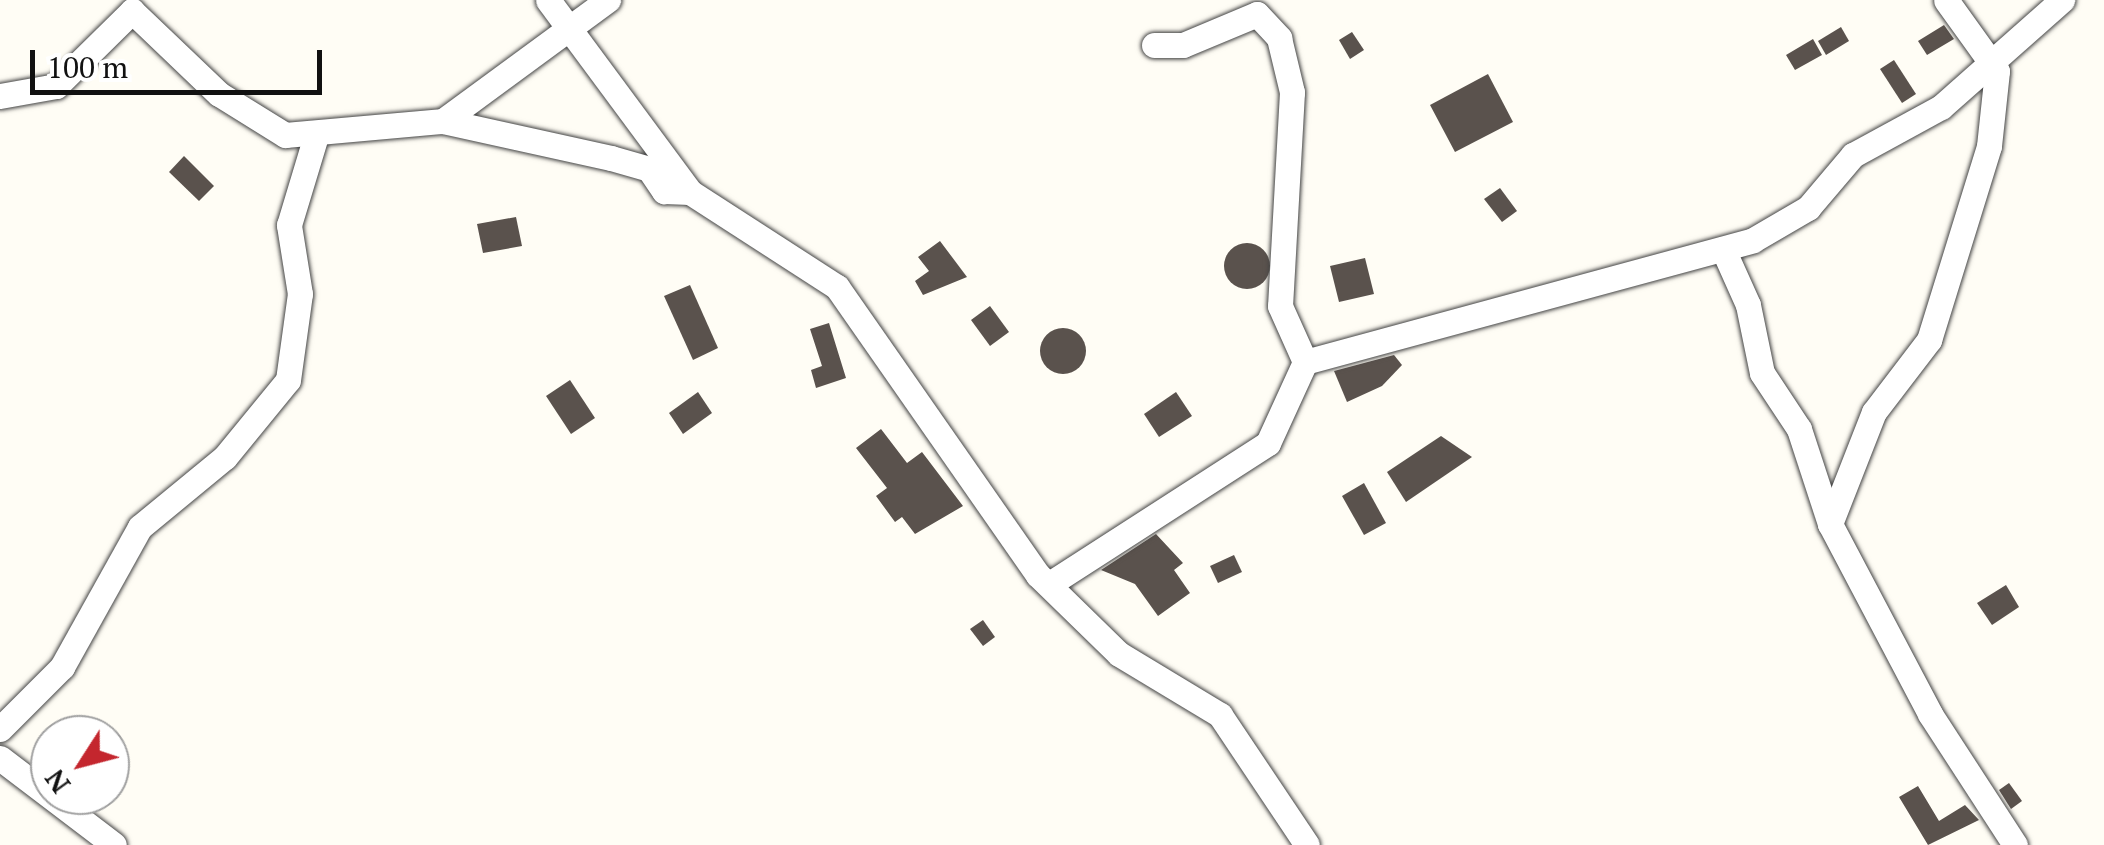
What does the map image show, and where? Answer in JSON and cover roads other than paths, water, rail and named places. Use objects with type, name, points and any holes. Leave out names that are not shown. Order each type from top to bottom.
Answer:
[{"type":"street","points":[[548,0],[690,192],[837,287],[1012,541],[1119,654],[1220,715],[1307,845]]},
{"type":"street","points":[[442,121],[608,0]]},
{"type":"street","points":[[1830,524],[1874,412],[1934,326],[1989,146],[1996,71],[1946,0]]},
{"type":"street","points":[[1305,362],[1723,248],[1808,208],[1853,155],[1940,107],[1989,58],[2062,0]]},
{"type":"street","points":[[0,96],[56,86],[126,6],[219,94],[285,135],[315,139],[442,121],[611,158],[649,169],[664,191],[690,192]]},
{"type":"street","points":[[1051,582],[1268,443],[1305,362],[1280,306],[1290,71],[1267,7],[1183,45],[1154,44]]},
{"type":"street","points":[[0,729],[62,667],[140,528],[225,457],[288,380],[300,294],[289,224],[315,139]]},
{"type":"street","points":[[1723,248],[1748,305],[1762,373],[1799,429],[1830,524],[1930,714],[2016,845]]},
{"type":"street","points":[[0,758],[114,845]]}]
